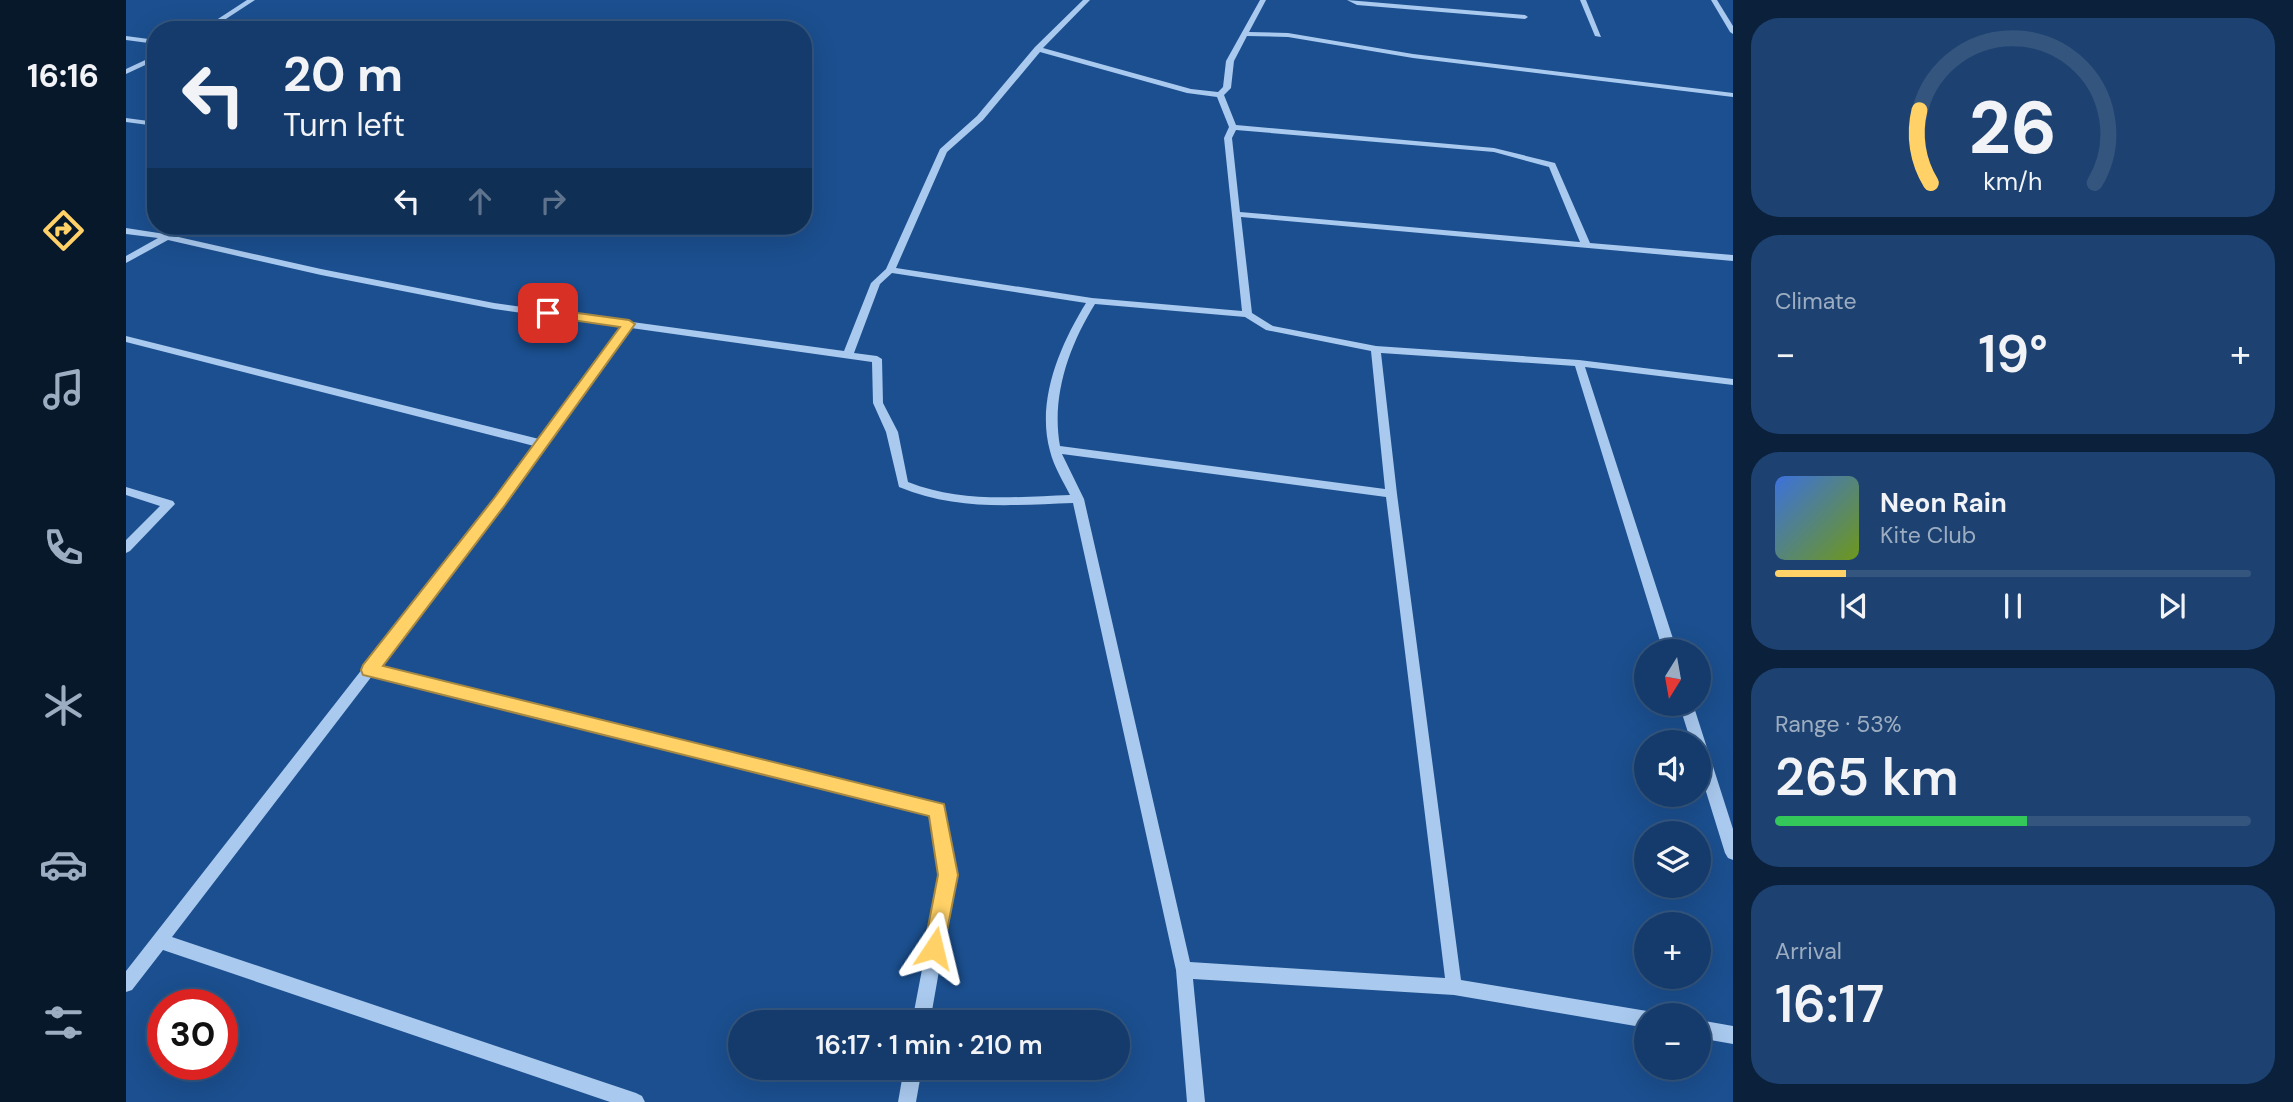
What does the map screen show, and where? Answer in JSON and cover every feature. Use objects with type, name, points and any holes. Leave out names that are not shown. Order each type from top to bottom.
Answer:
[{"type":"street","points":[[218,21],[252,0]]},
{"type":"street","points":[[848,355],[876,283],[890,270],[943,151],[980,118],[1038,49],[1087,0]]},
{"type":"street","points":[[1220,95],[1227,88],[1230,61],[1264,0]]},
{"type":"street","points":[[1350,0],[1357,4],[1525,17]]},
{"type":"street","points":[[1584,0],[1599,36]]},
{"type":"street","points":[[1714,0],[1733,32]]},
{"type":"street","points":[[1245,34],[1288,35],[1413,56],[1733,95]]},
{"type":"street","points":[[126,38],[147,41]]},
{"type":"street","points":[[1038,49],[1190,91],[1220,95]]},
{"type":"street","points":[[126,72],[147,62]]},
{"type":"street","points":[[1220,95],[1233,127],[1228,138],[1247,314]]},
{"type":"street","points":[[126,120],[147,123]]},
{"type":"street","points":[[1233,127],[1494,150],[1552,165],[1586,245]]},
{"type":"street","points":[[1237,214],[1733,258]]},
{"type":"street","points":[[126,231],[147,234]]},
{"type":"street","points":[[153,235],[494,306],[877,359],[878,403],[892,432],[903,484],[925,495],[961,500],[1078,499]]},
{"type":"street","points":[[126,260],[170,235]]},
{"type":"street","points":[[890,270],[1092,301],[1247,314],[1270,328],[1376,349],[1579,363],[1733,382]]},
{"type":"street","points":[[1092,301],[1080,319],[1052,396],[1055,449],[1078,499],[1184,970],[1196,1102]]},
{"type":"street","points":[[126,984],[370,670],[629,324]]},
{"type":"street","points":[[126,339],[541,444]]},
{"type":"street","points":[[1376,349],[1391,494],[1454,987]]},
{"type":"street","points":[[1579,363],[1666,639]]},
{"type":"street","points":[[1055,449],[1391,494]]},
{"type":"street","points":[[126,491],[169,504],[126,548]]},
{"type":"street","points":[[370,670],[937,810],[948,875],[924,1010]]},
{"type":"street","points":[[1711,782],[1733,853]]},
{"type":"street","points":[[160,940],[636,1102]]},
{"type":"street","points":[[1184,970],[1454,987],[1634,1018]]},
{"type":"street","points":[[1711,1031],[1733,1034]]},
{"type":"street","points":[[907,1102],[912,1080]]},
{"type":"route","points":[[548,313],[629,324],[500,501],[370,670],[937,810],[948,875],[934,948]]}]
